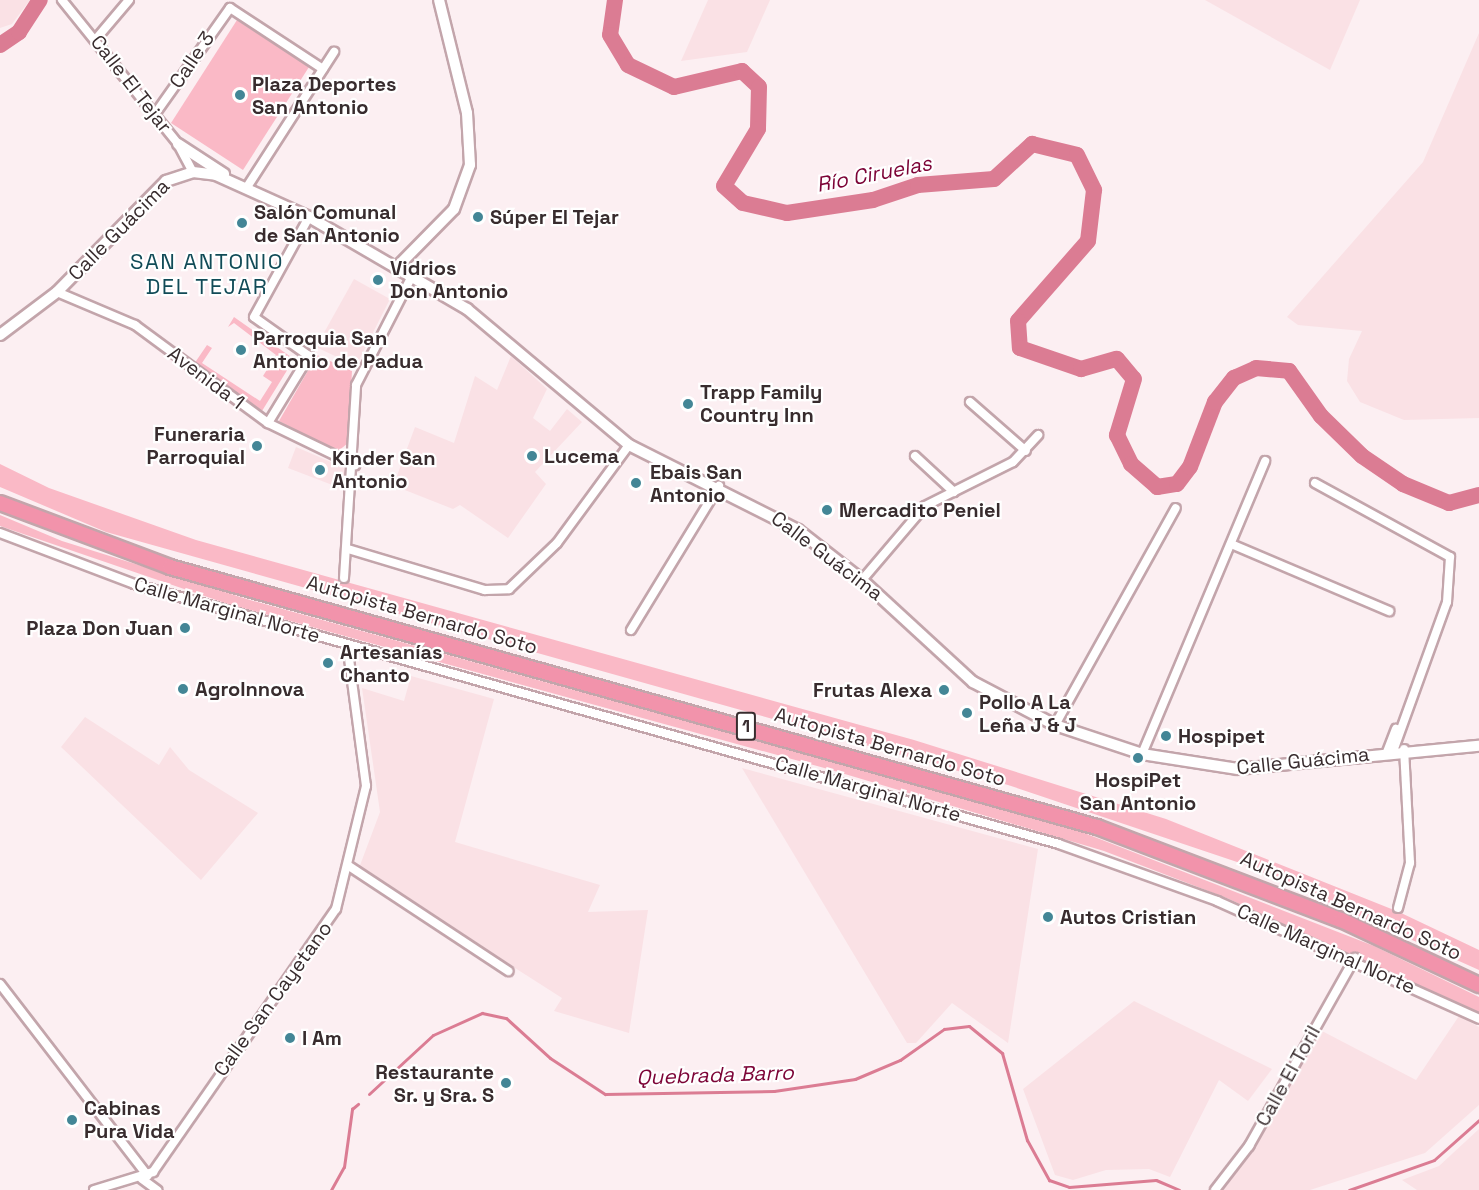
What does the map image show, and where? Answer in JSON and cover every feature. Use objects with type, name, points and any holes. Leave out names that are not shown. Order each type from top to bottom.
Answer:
[{"type":"highway","name":"Autopista Bernardo Soto","points":[[0,502],[170,567],[1097,827],[1341,920],[1479,985]]},
{"type":"main road","points":[[397,267],[454,209],[470,165],[467,113],[439,0]]},
{"type":"main road","points":[[178,144],[242,185]]},
{"type":"main road","name":"Calle Guácima","points":[[0,335],[57,292],[148,196],[166,181],[193,172],[242,185],[309,218],[397,267],[496,330],[629,445],[719,486],[798,530],[862,579],[974,682],[1055,725],[1142,754],[1238,769],[1395,751],[1479,746]]},
{"type":"street","name":"Calle El Tejar","points":[[62,0],[96,39],[178,144],[193,172]]},
{"type":"street","points":[[96,39],[129,0]]},
{"type":"street","name":"Calle 3","points":[[155,114],[230,8],[323,69]]},
{"type":"street","points":[[242,185],[334,52]]},
{"type":"street","points":[[268,423],[309,356],[254,317],[309,218]]},
{"type":"street","points":[[344,578],[355,465],[358,375],[412,276]]},
{"type":"street","name":"Avenida 1","points":[[57,292],[135,325],[268,423],[355,465]]},
{"type":"street","points":[[970,402],[1026,451]]},
{"type":"street","points":[[862,579],[912,518],[1026,451],[1038,435]]},
{"type":"street","points":[[348,549],[485,590],[509,589],[557,543],[629,445]]},
{"type":"street","points":[[915,456],[954,492]]},
{"type":"street","points":[[1142,754],[1265,461]]},
{"type":"street","points":[[1315,483],[1450,557],[1447,602],[1404,713],[1395,751],[1410,863],[1398,908]]},
{"type":"street","points":[[632,630],[719,486]]},
{"type":"street","points":[[1055,725],[1176,508]]},
{"type":"street","name":"Calle Marginal Norte","points":[[0,533],[126,582],[1059,844],[1355,958],[1479,1018]]},
{"type":"street","points":[[1231,544],[1389,611]]},
{"type":"street","name":"Calle San Cayetano","points":[[145,1177],[331,920],[350,866],[366,786],[348,644]]},
{"type":"street","points":[[350,866],[508,971]]},
{"type":"street","name":"Calle El Toril","points":[[1216,1188],[1249,1146],[1355,958]]},
{"type":"street","points":[[0,984],[157,1190]]},
{"type":"street","points":[[94,1190],[145,1177]]},
{"type":"shaded area","points":[[0,0],[30,0],[12,24],[0,28]]},
{"type":"shaded area","points":[[708,0],[770,0],[747,52],[681,61]]},
{"type":"shaded area","points":[[1205,0],[1360,0],[1330,70]]},
{"type":"shaded area","name":"Plaza Deportes San Antonio","points":[[237,20],[309,67],[243,170],[171,123]]},
{"type":"shaded area","points":[[1479,33],[1479,418],[1404,420],[1360,402],[1347,381],[1349,359],[1362,331],[1298,325],[1287,317],[1423,162]]},
{"type":"shaded area","points":[[354,279],[390,299],[356,366],[316,347]]},
{"type":"shaded area","points":[[234,317],[294,359],[262,411],[194,364],[207,345],[212,348],[202,363],[260,401],[272,382],[263,376],[276,355],[234,323],[228,327]]},
{"type":"shaded area","points":[[317,355],[352,371],[348,443],[337,452],[279,421]]},
{"type":"shaded area","points":[[511,356],[547,389],[533,418],[550,431],[567,409],[582,422],[535,472],[546,484],[508,538],[460,505],[453,509],[387,483],[395,481],[415,427],[454,443],[475,376],[497,390]]},
{"type":"shaded area","name":"Kinder San Antonio","points":[[296,447],[345,468],[348,491],[288,468]]},
{"type":"shaded area","points":[[0,464],[49,488],[196,540],[914,740],[1166,819],[1399,912],[1479,950],[1479,970],[1243,864],[1008,785],[106,532],[0,487]]},
{"type":"shaded area","points":[[0,515],[62,541],[250,600],[1074,829],[1374,946],[1479,997],[1479,1014],[1229,899],[1104,851],[828,769],[225,603],[0,526]]},
{"type":"shaded area","points":[[411,676],[494,699],[455,842],[600,885],[588,912],[648,910],[629,1033],[554,1011],[562,998],[359,868],[380,812],[362,688],[404,701]]},
{"type":"shaded area","points":[[85,717],[159,765],[170,747],[189,770],[258,813],[201,880],[61,747]]},
{"type":"shaded area","points":[[742,768],[1038,849],[1008,1043],[952,1003],[916,1043],[907,1043]]},
{"type":"shaded area","points":[[1134,1001],[1272,1069],[1248,1101],[1219,1080],[1170,1177],[1149,1169],[1106,1170],[1073,1180],[1055,1175],[1023,1089]]},
{"type":"shaded area","points":[[1459,1016],[1479,1027],[1479,1105],[1425,1153],[1310,1190],[1222,1190],[1322,1031],[1416,1080]]},
{"type":"shaded area","points":[[1479,1129],[1479,1190],[1417,1190],[1402,1180],[1439,1166]]},
{"type":"waterway","name":"Río Ciruelas","points":[[0,45],[19,32],[40,0]]},
{"type":"waterway","name":"Río Ciruelas","points":[[615,0],[610,35],[628,65],[674,87],[742,71],[759,87],[758,129],[724,186],[743,203],[787,213],[873,200],[918,185],[994,179],[1032,144],[1077,155],[1094,190],[1088,241],[1018,321],[1020,348],[1081,369],[1117,359],[1134,379],[1117,435],[1131,464],[1157,487],[1177,484],[1190,467],[1215,402],[1234,378],[1256,368],[1289,371],[1321,416],[1362,456],[1403,484],[1449,503],[1479,495]]},
{"type":"waterway","name":"Quebrada Barro","points":[[369,1094],[433,1035],[482,1013],[506,1018],[550,1058],[605,1094],[774,1091],[855,1079],[900,1060],[944,1029],[969,1026],[1002,1053],[1027,1140],[1049,1180],[1069,1187],[1156,1180],[1179,1190]]},
{"type":"waterway","name":"Quebrada Barro","points":[[331,1190],[344,1167],[352,1109],[358,1104]]},
{"type":"waterway","name":"Quebrada Barro","points":[[1349,1190],[1434,1160],[1479,1120]]},
{"type":"place","name":"Plaza Deportes San Antonio","points":[[240,95]]},
{"type":"place","name":"Súper El Tejar","points":[[478,217]]},
{"type":"place","name":"Salón Comunal de San Antonio","points":[[242,223]]},
{"type":"place","name":"Vidrios Don Antonio","points":[[378,280]]},
{"type":"place","name":"Parroquia San Antonio de Padua","points":[[241,350]]},
{"type":"place","name":"Trapp Family Country Inn","points":[[688,404]]},
{"type":"place","name":"Funeraria Parroquial","points":[[257,446]]},
{"type":"place","name":"Lucema","points":[[532,456]]},
{"type":"place","name":"Kinder San Antonio","points":[[320,470]]},
{"type":"place","name":"Ebais San Antonio","points":[[636,483]]},
{"type":"place","name":"Mercadito Peniel","points":[[827,510]]},
{"type":"place","name":"Plaza Don Juan","points":[[185,628]]},
{"type":"place","name":"Artesanías Chanto","points":[[328,663]]},
{"type":"place","name":"AgroInnova","points":[[183,689]]},
{"type":"place","name":"Frutas Alexa","points":[[944,690]]},
{"type":"place","name":"Pollo A La Leña J & J","points":[[967,713]]},
{"type":"place","name":"Hospipet","points":[[1166,736]]},
{"type":"place","name":"HospiPet San Antonio","points":[[1138,758]]},
{"type":"place","name":"Autos Cristian","points":[[1048,917]]},
{"type":"place","name":"I Am","points":[[290,1038]]},
{"type":"place","name":"Restaurante Sr. y Sra. S","points":[[506,1083]]},
{"type":"place","name":"Cabinas Pura Vida","points":[[72,1120]]},
{"type":"district","name":"SAN ANTONIO DEL TEJAR","points":[[207,274]]}]
